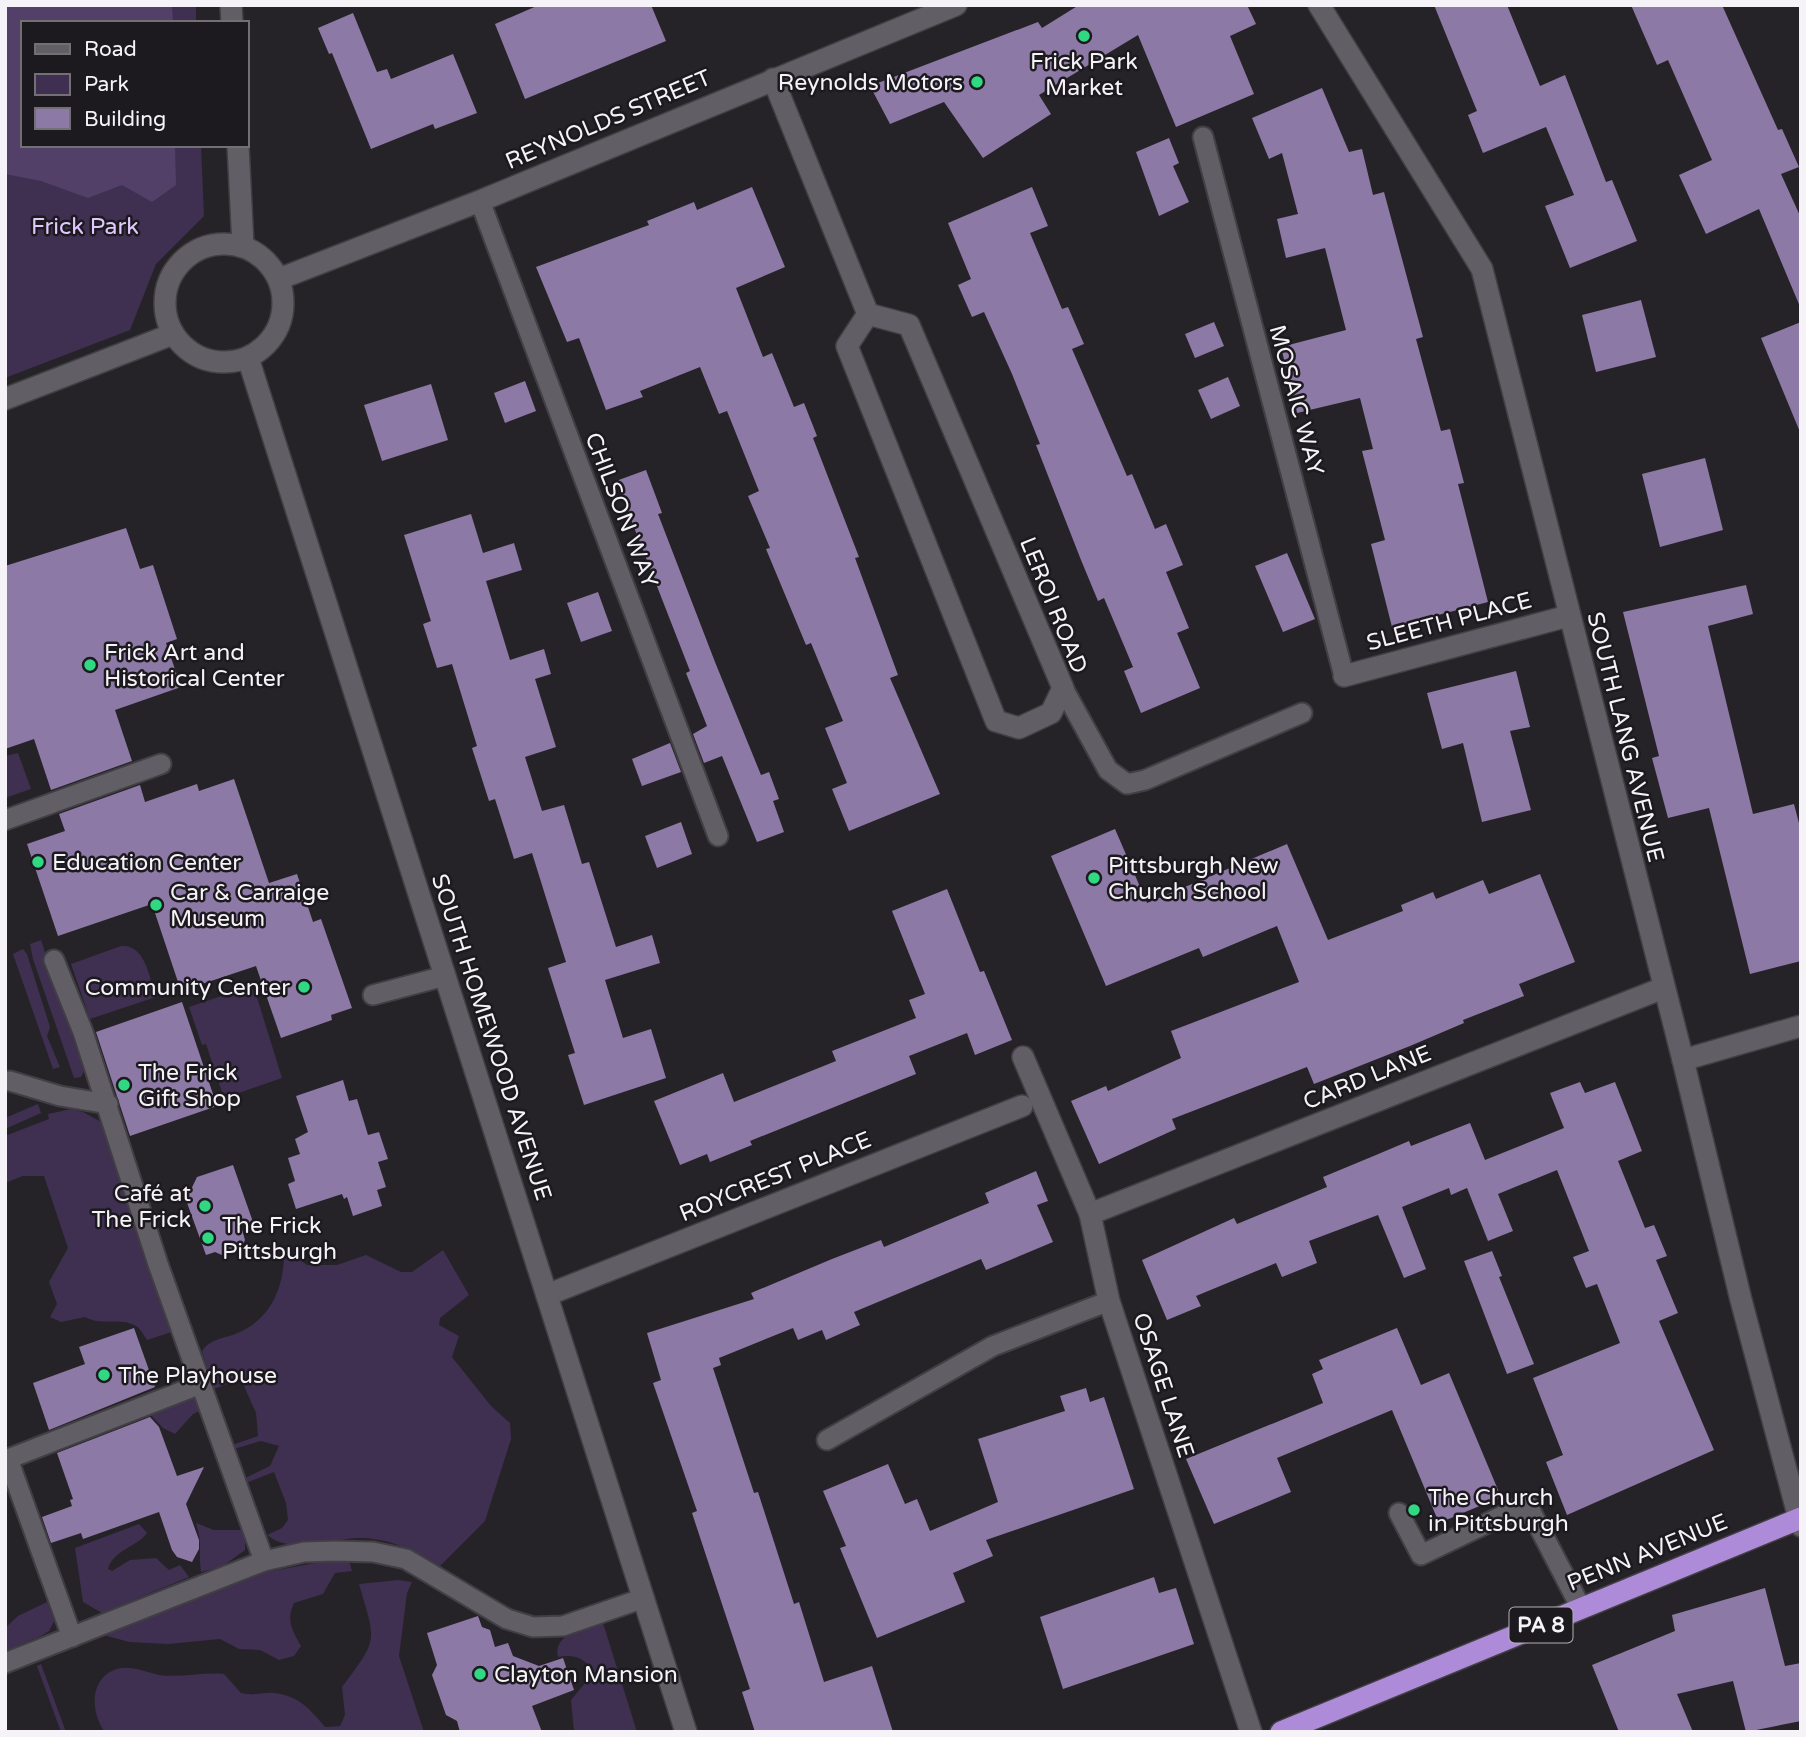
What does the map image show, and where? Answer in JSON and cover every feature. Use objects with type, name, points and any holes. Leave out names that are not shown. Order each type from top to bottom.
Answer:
[{"type":"highway","name":"PENN AVENUE","points":[[1281,1732],[1800,1521]]},
{"type":"street","name":"REYNOLDS STREET","points":[[279,279],[480,201],[956,5]]},
{"type":"street","name":"SOUTH LANG AVENUE","points":[[1319,5],[1482,269],[1568,616],[1683,1060],[1741,1300],[1800,1521]]},
{"type":"street","points":[[773,79],[868,314]]},
{"type":"street","points":[[238,147],[243,246]]},
{"type":"street","points":[[218,243],[243,246],[264,259],[279,279],[284,299],[282,320],[272,340],[248,358],[216,363],[195,356],[173,334],[164,310],[168,282],[180,263],[197,250],[218,243]]},
{"type":"street","name":"LEROI ROAD","points":[[868,314],[909,325],[1063,688],[1051,713],[1019,728],[996,721],[847,346],[868,314]]},
{"type":"street","points":[[5,399],[173,334]]},
{"type":"street","name":"SOUTH HOMEWOOD AVENUE","points":[[248,358],[686,1732]]},
{"type":"street","name":"SLEETH PLACE","points":[[1344,676],[1568,616]]},
{"type":"street","name":"CARD LANE","points":[[1090,1214],[1664,988]]},
{"type":"street","points":[[1683,1060],[1801,1026]]},
{"type":"street","name":"OSAGE LANE","points":[[1023,1057],[1090,1214],[1109,1301],[1251,1732]]},
{"type":"street","name":"ROYCREST PLACE","points":[[547,1295],[1022,1106]]},
{"type":"lane","name":"MOSAIC WAY","points":[[1203,137],[1344,676]]},
{"type":"lane","name":"CHILSON WAY","points":[[480,201],[718,836]]},
{"type":"lane","points":[[1063,688],[1108,771],[1127,784],[1146,780],[1302,713]]},
{"type":"lane","points":[[5,820],[161,764]]},
{"type":"lane","points":[[54,960],[108,1104],[158,1264],[264,1561]]},
{"type":"lane","points":[[373,995],[445,976]]},
{"type":"lane","points":[[10,1081],[60,1096],[108,1104]]},
{"type":"lane","points":[[827,1440],[993,1346],[1109,1301]]},
{"type":"lane","points":[[72,1637],[8,1459],[201,1384]]},
{"type":"lane","points":[[1399,1513],[1421,1556],[1527,1504],[1581,1608]]},
{"type":"lane","points":[[5,1663],[264,1561],[304,1552],[373,1552],[406,1559],[507,1619],[533,1626],[563,1626],[644,1598]]},
{"type":"green space","name":"Frick Park","points":[[5,5],[196,5],[196,21],[21,21],[21,147],[201,147],[204,216],[156,264],[130,330],[5,378]]},
{"type":"green space","points":[[18,753],[31,789],[5,798],[5,756]]},
{"type":"green space","points":[[41,940],[84,1071],[81,1077],[74,1078],[33,959],[30,944]]},
{"type":"green space","points":[[121,946],[136,950],[141,956],[156,997],[90,1019],[71,964]]},
{"type":"green space","points":[[23,949],[27,954],[50,1027],[47,1036],[60,1067],[53,1069],[13,954]]},
{"type":"green space","points":[[248,987],[255,991],[282,1078],[224,1098],[206,1044],[202,1045],[189,1007]]},
{"type":"green space","points":[[38,1104],[41,1113],[5,1129],[5,1118]]},
{"type":"green space","points":[[71,1109],[103,1123],[175,1331],[147,1340],[136,1326],[130,1323],[97,1321],[85,1317],[61,1322],[50,1317],[57,1304],[49,1282],[68,1248],[44,1176],[23,1176],[5,1183],[5,1136],[49,1119],[48,1114]]},
{"type":"green space","points":[[284,1248],[307,1265],[337,1265],[366,1255],[401,1272],[412,1272],[443,1250],[469,1295],[440,1318],[439,1325],[459,1336],[452,1357],[491,1406],[510,1423],[511,1439],[485,1521],[440,1566],[403,1547],[373,1539],[352,1538],[301,1545],[277,1541],[267,1535],[282,1528],[288,1520],[286,1503],[274,1472],[246,1483],[245,1478],[270,1466],[279,1446],[261,1441],[234,1449],[232,1445],[258,1436],[256,1413],[243,1384],[237,1381],[213,1389],[202,1351],[213,1342],[248,1328],[267,1310],[279,1288]]},
{"type":"green space","points":[[192,1398],[196,1399],[201,1410],[193,1414],[175,1434],[163,1428],[149,1413]]},
{"type":"green space","points":[[196,1523],[214,1530],[245,1530],[245,1550],[223,1566],[201,1572]]},
{"type":"green space","points":[[139,1524],[147,1533],[115,1557],[108,1569],[112,1571],[130,1560],[156,1558],[169,1570],[180,1565],[189,1577],[102,1613],[83,1602],[75,1548]]},
{"type":"green space","points":[[348,1557],[352,1571],[335,1573],[323,1594],[294,1603],[290,1615],[291,1625],[301,1646],[294,1656],[279,1660],[260,1650],[239,1649],[220,1639],[168,1644],[129,1642],[100,1634],[261,1573]]},
{"type":"green space","points":[[398,1580],[412,1582],[407,1593],[399,1656],[424,1732],[105,1732],[100,1724],[95,1707],[97,1688],[108,1674],[127,1668],[167,1676],[224,1674],[241,1693],[271,1693],[291,1697],[304,1705],[325,1727],[340,1726],[345,1715],[342,1687],[363,1658],[371,1639],[369,1618],[359,1584]]},
{"type":"green space","points":[[47,1602],[54,1621],[49,1631],[5,1651],[5,1628],[18,1616]]},
{"type":"green space","points":[[603,1623],[637,1732],[574,1732],[571,1700],[590,1677],[591,1669],[577,1657],[558,1657],[558,1649],[565,1637]]},
{"type":"green space","points":[[41,1664],[66,1732],[61,1732],[37,1666]]},
{"type":"shaded area","points":[[5,5],[172,5],[173,21],[21,21],[21,147],[175,147],[176,185],[152,202],[122,185],[88,198],[41,181],[5,174]]},
{"type":"building","points":[[539,5],[651,5],[666,41],[525,99],[495,24]]},
{"type":"building","points":[[1079,5],[1247,5],[1256,24],[1230,36],[1254,94],[1176,127],[1138,35],[1039,95],[1051,114],[983,158],[944,102],[890,124],[870,86],[1038,22],[1042,28]]},
{"type":"building","points":[[1434,5],[1507,5],[1540,86],[1565,75],[1606,182],[1612,180],[1637,241],[1570,268],[1545,206],[1574,195],[1546,127],[1483,153],[1468,115],[1477,111]]},
{"type":"building","points":[[1631,5],[1722,5],[1778,130],[1782,129],[1799,167],[1781,174],[1801,218],[1801,309],[1759,209],[1706,234],[1679,175],[1712,160],[1668,60],[1657,65]]},
{"type":"building","points":[[353,13],[377,72],[387,69],[391,79],[453,54],[477,113],[435,129],[433,124],[371,149],[332,53],[329,54],[318,28]]},
{"type":"building","points":[[1322,88],[1349,152],[1362,149],[1373,195],[1384,192],[1423,337],[1416,339],[1441,431],[1450,429],[1464,483],[1458,484],[1488,602],[1392,627],[1371,544],[1385,540],[1362,451],[1373,449],[1360,398],[1297,413],[1281,347],[1346,330],[1325,248],[1286,258],[1277,219],[1298,214],[1282,153],[1269,159],[1252,118]]},
{"type":"building","points":[[1169,138],[1179,163],[1173,166],[1189,202],[1159,216],[1136,152]]},
{"type":"building","points":[[752,187],[785,267],[736,288],[763,357],[772,353],[794,407],[804,403],[817,436],[813,438],[859,557],[855,558],[898,675],[890,678],[940,794],[849,831],[832,789],[847,783],[825,728],[843,721],[811,643],[806,645],[766,549],[770,548],[748,496],[759,491],[727,411],[719,414],[700,367],[640,391],[643,397],[606,410],[579,338],[567,342],[536,267],[649,225],[647,221],[694,202],[697,210]]},
{"type":"building","points":[[1032,187],[1048,226],[1030,233],[1062,309],[1068,307],[1084,344],[1072,349],[1127,476],[1132,474],[1155,529],[1166,524],[1183,565],[1166,572],[1189,628],[1177,633],[1200,688],[1141,713],[1124,671],[1133,667],[1104,598],[1098,601],[1081,560],[1036,445],[1040,444],[1012,374],[984,312],[972,317],[958,285],[971,279],[948,223]]},
{"type":"building","points":[[1641,300],[1656,357],[1596,372],[1582,315]]},
{"type":"building","points":[[1214,322],[1224,346],[1195,358],[1185,334]]},
{"type":"building","points":[[1801,322],[1801,432],[1800,432],[1761,338]]},
{"type":"building","points":[[1228,377],[1240,406],[1211,419],[1198,390]]},
{"type":"building","points":[[525,381],[536,411],[505,423],[494,393]]},
{"type":"building","points":[[431,384],[448,440],[382,461],[364,405]]},
{"type":"building","points":[[1705,458],[1723,530],[1660,547],[1642,474]]},
{"type":"building","points":[[646,470],[662,513],[658,514],[715,662],[761,775],[769,772],[779,799],[773,801],[784,832],[757,842],[722,756],[704,763],[693,734],[707,726],[686,673],[690,671],[616,481]]},
{"type":"building","points":[[471,514],[483,553],[514,543],[522,570],[486,581],[510,660],[544,649],[551,674],[535,679],[556,747],[525,757],[542,811],[564,805],[582,864],[589,862],[616,947],[652,935],[660,963],[605,980],[623,1038],[651,1029],[666,1078],[584,1105],[568,1055],[575,1053],[548,968],[566,962],[532,853],[514,859],[495,799],[489,801],[472,748],[477,746],[452,664],[437,668],[423,624],[431,621],[404,535]]},
{"type":"building","name":"Frick Art and Historical Center","points":[[126,528],[140,569],[153,565],[177,639],[166,643],[181,687],[115,710],[132,761],[51,790],[34,739],[5,749],[5,566]]},
{"type":"building","points":[[1287,553],[1315,619],[1283,632],[1255,566]]},
{"type":"building","points":[[1746,585],[1753,614],[1708,626],[1753,814],[1794,804],[1801,831],[1801,961],[1750,974],[1709,808],[1668,818],[1652,758],[1659,756],[1623,612]]},
{"type":"building","points":[[598,592],[612,631],[581,642],[567,603]]},
{"type":"building","points":[[1516,671],[1530,727],[1510,731],[1531,810],[1482,822],[1463,743],[1442,749],[1427,693]]},
{"type":"building","points":[[670,743],[681,772],[642,786],[632,759]]},
{"type":"building","points":[[234,779],[269,883],[297,874],[313,922],[321,919],[352,1008],[331,1015],[332,1020],[281,1038],[256,966],[181,991],[152,904],[58,936],[27,844],[65,831],[59,814],[140,785],[145,802],[197,784],[199,791]]},
{"type":"building","points":[[681,822],[692,854],[657,868],[645,836]]},
{"type":"building","points":[[1115,829],[1147,903],[1287,844],[1328,940],[1403,911],[1401,905],[1433,892],[1436,899],[1483,880],[1489,894],[1540,874],[1575,962],[1519,984],[1524,996],[1314,1084],[1307,1067],[1172,1119],[1176,1129],[1099,1164],[1071,1101],[1106,1086],[1108,1091],[1181,1058],[1171,1031],[1299,982],[1277,926],[1203,957],[1199,948],[1106,986],[1051,856]]},
{"type":"building","points":[[947,889],[980,972],[984,971],[1012,1040],[975,1055],[967,1033],[909,1056],[916,1074],[750,1141],[752,1145],[710,1162],[707,1154],[680,1165],[654,1101],[723,1073],[734,1102],[836,1061],[832,1051],[916,1018],[909,1000],[925,994],[892,911]]},
{"type":"building","points":[[182,1002],[217,1106],[130,1136],[96,1032]]},
{"type":"building","points":[[343,1080],[349,1101],[357,1099],[368,1135],[379,1132],[388,1159],[378,1162],[386,1187],[377,1190],[382,1206],[353,1216],[347,1197],[344,1199],[342,1194],[296,1209],[288,1184],[295,1181],[288,1158],[300,1154],[295,1139],[308,1132],[296,1096]]},
{"type":"building","points":[[1580,1082],[1585,1093],[1615,1082],[1642,1151],[1618,1161],[1645,1228],[1654,1225],[1667,1256],[1656,1260],[1678,1313],[1659,1321],[1714,1450],[1567,1515],[1546,1462],[1563,1455],[1533,1378],[1620,1343],[1597,1284],[1586,1288],[1573,1257],[1589,1251],[1557,1170],[1498,1194],[1513,1231],[1488,1241],[1467,1188],[1451,1195],[1449,1188],[1402,1207],[1426,1269],[1404,1278],[1378,1215],[1309,1241],[1317,1263],[1282,1277],[1276,1263],[1196,1296],[1201,1306],[1167,1320],[1142,1260],[1234,1218],[1237,1224],[1327,1187],[1323,1177],[1409,1141],[1411,1146],[1470,1123],[1485,1160],[1564,1128],[1550,1093]]},
{"type":"building","points":[[233,1165],[253,1222],[241,1226],[245,1240],[240,1251],[224,1256],[215,1252],[206,1255],[186,1200],[197,1177]]},
{"type":"building","points":[[1036,1171],[1048,1201],[1037,1205],[1053,1242],[986,1270],[981,1259],[854,1312],[860,1325],[826,1340],[822,1330],[798,1340],[793,1328],[719,1358],[721,1365],[713,1368],[754,1493],[758,1492],[794,1604],[799,1602],[824,1682],[872,1666],[893,1732],[755,1732],[742,1692],[750,1689],[692,1513],[697,1511],[653,1383],[661,1380],[647,1333],[754,1299],[751,1293],[881,1240],[884,1247],[989,1203],[985,1193]]},
{"type":"building","points":[[1492,1251],[1502,1276],[1499,1277],[1534,1364],[1507,1374],[1464,1261]]},
{"type":"building","name":"The Playhouse","points":[[134,1328],[155,1387],[49,1430],[33,1383],[85,1364],[79,1347]]},
{"type":"building","points":[[1397,1328],[1421,1385],[1449,1373],[1501,1497],[1439,1523],[1392,1410],[1277,1458],[1291,1492],[1214,1524],[1186,1459],[1323,1403],[1312,1374],[1323,1369],[1319,1360]]},
{"type":"building","points":[[1086,1388],[1090,1402],[1104,1397],[1134,1489],[986,1540],[993,1556],[953,1573],[965,1602],[877,1638],[840,1548],[846,1546],[823,1491],[888,1464],[905,1504],[917,1499],[930,1531],[998,1502],[978,1439],[1065,1411],[1060,1396]]},
{"type":"building","points":[[150,1417],[159,1427],[177,1476],[204,1467],[186,1504],[199,1540],[199,1549],[192,1562],[177,1557],[172,1550],[159,1512],[83,1539],[81,1533],[51,1543],[42,1517],[72,1506],[70,1500],[73,1499],[57,1453]]},
{"type":"building","points":[[1154,1577],[1159,1593],[1176,1588],[1194,1644],[1063,1689],[1040,1617]]},
{"type":"building","points":[[1765,1588],[1785,1666],[1801,1663],[1801,1721],[1746,1732],[1733,1681],[1677,1694],[1693,1732],[1619,1732],[1592,1665],[1675,1631],[1672,1615]]},
{"type":"building","name":"Clayton Mansion","points":[[478,1616],[482,1627],[490,1630],[495,1647],[508,1643],[513,1656],[539,1666],[563,1658],[574,1690],[532,1706],[542,1732],[460,1732],[457,1721],[446,1715],[432,1675],[437,1665],[427,1633]]},
{"type":"place","name":"Frick Park Market","points":[[1084,36]]},
{"type":"place","name":"Reynolds Motors","points":[[977,82]]},
{"type":"place","name":"Frick Art and Historical Center","points":[[90,665]]},
{"type":"place","name":"Education Center","points":[[38,862]]},
{"type":"place","name":"Pittsburgh New Church School","points":[[1094,878]]},
{"type":"place","name":"Car & Carraige Museum","points":[[156,905]]},
{"type":"place","name":"Community Center","points":[[304,987]]},
{"type":"place","name":"The Frick Gift Shop","points":[[124,1085]]},
{"type":"place","name":"Café at The Frick","points":[[205,1206]]},
{"type":"place","name":"The Frick Pittsburgh","points":[[208,1238]]},
{"type":"place","name":"The Playhouse","points":[[104,1375]]},
{"type":"place","name":"The Church in Pittsburgh","points":[[1414,1510]]},
{"type":"place","name":"Clayton Mansion","points":[[480,1674]]}]
